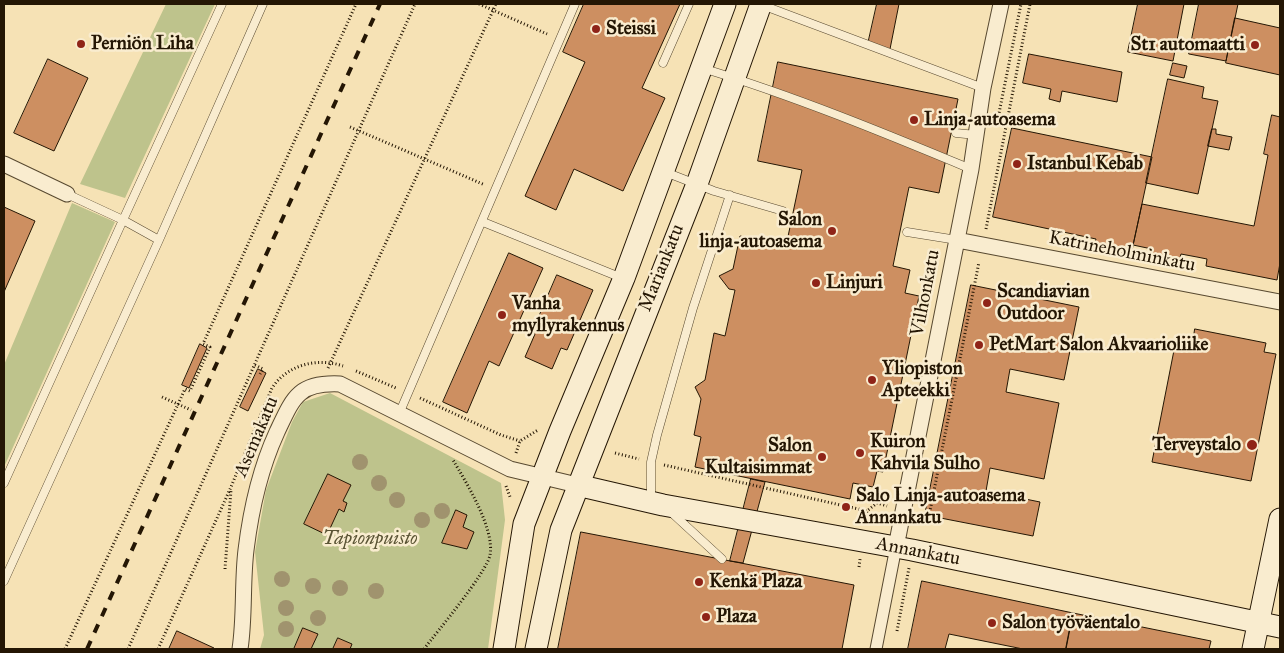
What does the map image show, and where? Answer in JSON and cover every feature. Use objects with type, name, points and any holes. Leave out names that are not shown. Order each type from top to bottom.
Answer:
[{"type":"main road","name":"Mariankatu","points":[[504,649],[524,524],[616,275],[663,172],[725,4]]},
{"type":"main road","name":"Mariankatu","points":[[536,649],[560,530],[697,184],[760,4]]},
{"type":"main road","name":"Annankatu","points":[[577,485],[657,503],[896,547],[1280,627]]},
{"type":"main road","points":[[1253,649],[1280,518]]},
{"type":"street","name":"Vilhonkatu","points":[[876,649],[971,169],[983,88],[1001,4]]},
{"type":"street","points":[[4,164],[67,194]]},
{"type":"street","name":"Katrineholminkatu","points":[[957,240],[1280,302]]},
{"type":"street","points":[[322,382],[340,384],[510,469],[577,485]]},
{"type":"street","name":"Asemakatu","points":[[240,649],[243,630],[246,550],[254,498],[269,450],[292,400],[304,390],[322,382]]},
{"type":"lane","points":[[4,483],[222,4]]},
{"type":"lane","points":[[4,581],[159,240],[263,4]]},
{"type":"lane","points":[[399,414],[497,190],[575,4]]},
{"type":"lane","points":[[663,63],[689,4]]},
{"type":"lane","points":[[760,4],[983,88]]},
{"type":"lane","points":[[702,68],[865,124],[971,169]]},
{"type":"lane","points":[[956,133],[976,135]]},
{"type":"lane","points":[[663,172],[783,211]]},
{"type":"lane","points":[[67,194],[123,220],[159,240]]},
{"type":"lane","points":[[722,559],[657,503],[651,462],[656,435],[693,308],[730,195]]},
{"type":"lane","points":[[483,222],[616,275]]},
{"type":"lane","points":[[907,232],[957,240]]},
{"type":"path","points":[[66,649],[185,388],[190,391],[210,347],[204,347],[356,4]]},
{"type":"path","points":[[128,649],[416,4]]},
{"type":"path","points":[[480,4],[560,40]]},
{"type":"path","points":[[322,382],[496,4]]},
{"type":"path","points":[[985,234],[1030,4]]},
{"type":"path","points":[[350,127],[497,190]]},
{"type":"path","points":[[929,516],[979,262]]},
{"type":"path","points":[[331,362],[408,392],[500,435],[520,441]]},
{"type":"path","points":[[255,365],[263,369],[260,374]]},
{"type":"path","points":[[162,397],[191,410]]},
{"type":"path","points":[[615,453],[867,511],[877,503],[903,512]]},
{"type":"path","points":[[450,456],[463,476],[489,530],[490,556]]},
{"type":"path","points":[[504,481],[510,497]]},
{"type":"path","points":[[158,649],[231,488]]},
{"type":"path","points":[[424,649],[472,586],[490,556],[497,549]]},
{"type":"path","points":[[895,640],[909,575]]},
{"type":"green space","points":[[166,4],[215,4],[125,198],[80,184]]},
{"type":"green space","points":[[72,203],[115,222],[4,467],[4,365]]},
{"type":"green space","name":"Tapionpuisto","points":[[330,393],[501,483],[505,520],[488,649],[260,649],[264,635],[255,552],[266,490],[292,422],[303,402]]},
{"type":"building","points":[[584,4],[680,4],[642,88],[665,98],[623,191],[574,169],[556,210],[525,196],[585,62],[563,52]]},
{"type":"building","points":[[877,4],[899,4],[890,49],[868,44]]},
{"type":"building","points":[[1138,4],[1184,4],[1173,61],[1128,52]]},
{"type":"building","points":[[1199,4],[1238,4],[1226,61],[1189,54]]},
{"type":"building","name":"St1 automaatti","points":[[1235,18],[1280,28],[1280,75],[1226,63]]},
{"type":"building","points":[[1029,54],[1122,72],[1117,102],[1062,91],[1060,102],[1049,99],[1051,89],[1023,83]]},
{"type":"building","points":[[48,59],[88,78],[54,151],[14,133]]},
{"type":"building","name":"Linjuri","points":[[778,62],[958,99],[939,193],[909,187],[893,266],[910,270],[905,293],[919,296],[883,472],[877,471],[873,487],[853,483],[850,499],[695,467],[701,437],[694,435],[701,399],[695,387],[705,380],[714,333],[725,336],[735,290],[729,289],[719,276],[733,269],[740,236],[786,246],[802,170],[758,161]]},
{"type":"building","points":[[1173,63],[1187,66],[1184,78],[1170,75]]},
{"type":"building","points":[[1168,79],[1204,87],[1202,98],[1218,101],[1198,194],[1146,183]]},
{"type":"building","points":[[1272,115],[1280,117],[1280,263],[1277,280],[1206,266],[1207,259],[1197,257],[1181,254],[1179,261],[1151,256],[1152,249],[1133,245],[1142,204],[1254,226],[1268,155],[1264,154]]},
{"type":"building","points":[[1012,128],[1152,157],[1131,255],[1094,247],[1096,239],[993,217]]},
{"type":"building","points":[[1212,129],[1216,129],[1216,134],[1232,137],[1229,150],[1208,146]]},
{"type":"building","points":[[4,207],[35,221],[4,292]]},
{"type":"building","name":"Vanha myllyrakennus","points":[[509,253],[543,268],[499,366],[489,361],[467,413],[443,402]]},
{"type":"building","points":[[557,275],[593,290],[567,350],[561,348],[552,369],[525,357],[535,334],[532,333]]},
{"type":"building","points":[[971,285],[1079,307],[1064,380],[1010,369],[1006,392],[1059,403],[1044,479],[990,468],[986,491],[1040,502],[1033,536],[925,515]]},
{"type":"building","points":[[1195,329],[1266,343],[1264,352],[1276,354],[1251,481],[1152,462],[1177,335],[1193,338]]},
{"type":"building","points":[[200,344],[207,348],[189,388],[182,385]]},
{"type":"building","points":[[258,369],[266,373],[248,411],[240,407]]},
{"type":"building","points":[[328,474],[351,485],[343,501],[347,503],[344,512],[339,509],[327,535],[304,524]]},
{"type":"building","points":[[751,479],[765,482],[743,563],[730,561]]},
{"type":"building","points":[[456,510],[467,515],[463,527],[474,532],[467,549],[442,543]]},
{"type":"building","name":"Plaza","points":[[581,532],[854,585],[842,649],[558,649]]},
{"type":"building","name":"Salon työväentalo","points":[[922,581],[1073,613],[1066,649],[1023,649],[949,634],[945,649],[908,649]]},
{"type":"building","points":[[1073,613],[1211,641],[1209,649],[1066,649]]},
{"type":"building","points":[[303,628],[318,634],[311,649],[294,649]]},
{"type":"building","points":[[177,631],[214,648],[169,649]]},
{"type":"building","points":[[338,638],[352,644],[350,649],[333,649]]},
{"type":"railway","points":[[87,649],[380,4]]},
{"type":"place","name":"Steissi","points":[[596,29]]},
{"type":"place","name":"Perniön Liha","points":[[81,44]]},
{"type":"place","name":"St1 automaatti","points":[[1255,45]]},
{"type":"place","name":"Linja-autoasema","points":[[914,120]]},
{"type":"place","name":"Istanbul Kebab","points":[[1017,164]]},
{"type":"place","name":"Salon linja-autoasema","points":[[832,231]]},
{"type":"place","name":"Linjuri","points":[[816,283]]},
{"type":"place","name":"Scandiavian Outdoor","points":[[987,303]]},
{"type":"place","name":"Vanha myllyrakennus","points":[[502,315]]},
{"type":"place","name":"PetMart Salon Akvaarioliike","points":[[979,345]]},
{"type":"place","name":"Yliopiston Apteekki","points":[[872,380]]},
{"type":"place","name":"Terveystalo","points":[[1252,445]]},
{"type":"place","name":"Kuiron Kahvila Sulho","points":[[860,453]]},
{"type":"place","name":"Salon Kultaisimmat","points":[[822,457]]},
{"type":"place","name":"Salo Linja-autoasema Annankatu","points":[[846,507]]},
{"type":"place","name":"Kenkä Plaza","points":[[699,582]]},
{"type":"place","name":"Plaza","points":[[706,617]]},
{"type":"place","name":"Salon työväentalo","points":[[992,623]]}]
